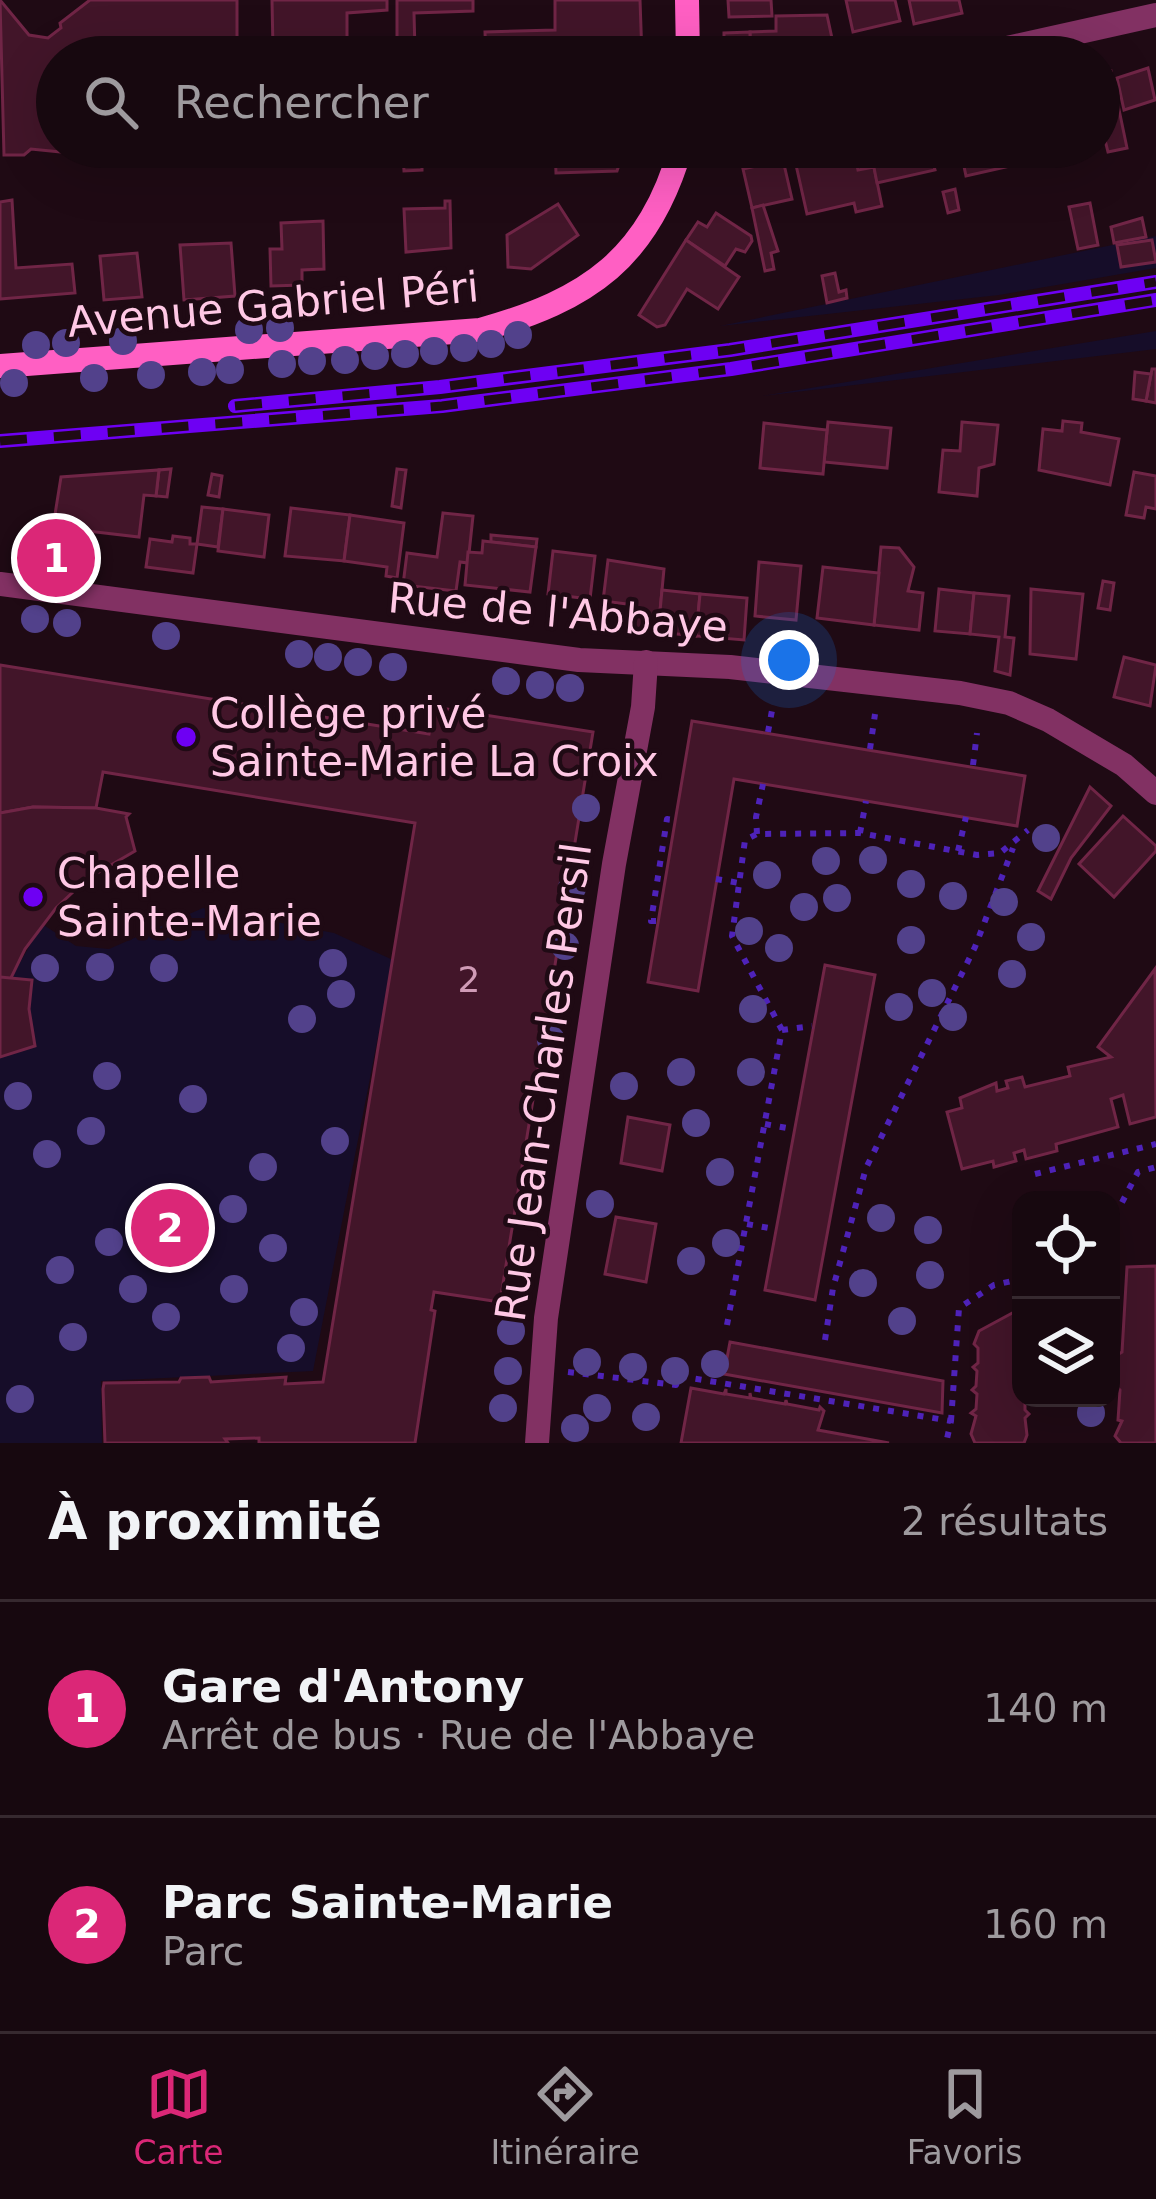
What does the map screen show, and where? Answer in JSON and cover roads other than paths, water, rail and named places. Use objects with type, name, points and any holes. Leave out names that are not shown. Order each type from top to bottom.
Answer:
[{"type":"main road","points":[[687,0],[688,36]]},
{"type":"main road","name":"Avenue Gabriel Péri","points":[[0,366],[481,330],[531,316],[574,296],[608,272],[668,193],[675,168]]},
{"type":"street","points":[[1062,36],[1156,15]]},
{"type":"street","name":"Rue de l'Abbaye","points":[[0,584],[579,660],[730,667],[937,690],[1009,704],[1085,740],[1156,793]]},
{"type":"street","name":"Rue Jean-Charles Persil","points":[[537,1443],[541,1369],[614,864],[643,707],[646,662]]},
{"type":"railway","points":[[235,406],[440,387],[730,350],[1156,282]]},
{"type":"railway","points":[[0,441],[442,406],[731,369],[1156,300]]},
{"type":"place","name":"Gare d'Antony","points":[[56,558]]},
{"type":"place","name":"Collège privé Sainte-Marie La Croix","points":[[186,737]]},
{"type":"place","name":"Chapelle Sainte-Marie","points":[[33,897]]},
{"type":"place","name":"Parc Sainte-Marie","points":[[170,1228]]}]
